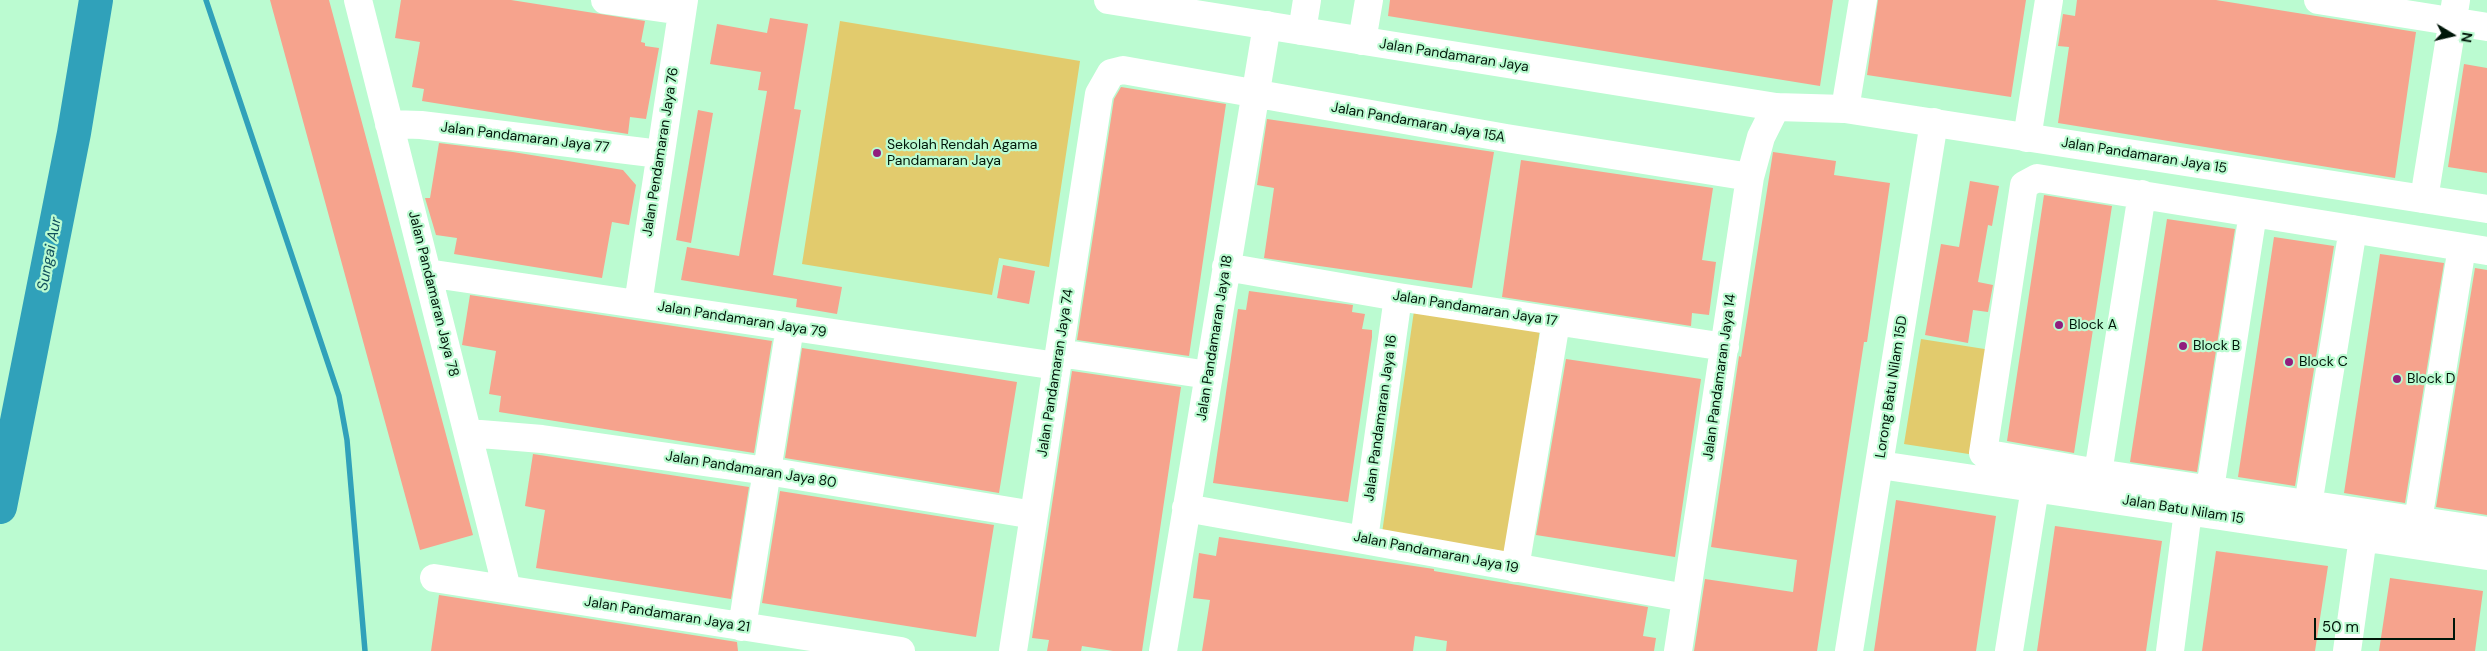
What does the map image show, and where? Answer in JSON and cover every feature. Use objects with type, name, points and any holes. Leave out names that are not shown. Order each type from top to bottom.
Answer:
[{"type":"street","name":"Jalan Pandamaran Jaya 78","points":[[358,0],[507,589]]},
{"type":"street","points":[[605,0],[683,6]]},
{"type":"street","name":"Jalan Pandamaran Jaya","points":[[1108,0],[1222,9],[1266,26],[1788,108]]},
{"type":"street","points":[[1302,31],[1307,0]]},
{"type":"street","points":[[1362,41],[1369,0]]},
{"type":"street","points":[[1845,110],[1863,0]]},
{"type":"street","points":[[2027,138],[2049,0]]},
{"type":"street","points":[[2318,0],[2454,11],[2487,27]]},
{"type":"street","name":"Jalan Pendamaran Jaya 76","points":[[638,304],[683,6]]},
{"type":"street","points":[[2424,199],[2454,11]]},
{"type":"street","name":"Jalan Pandamaran Jaya 18","points":[[1163,651],[1266,26]]},
{"type":"street","name":"Jalan Pandamaran Jaya 15A","points":[[1099,94],[1111,73],[1123,70],[1506,138],[1750,177]]},
{"type":"street","name":"Jalan Pandamaran Jaya 74","points":[[1013,651],[1099,94]]},
{"type":"street","name":"Jalan Pandamaran Jaya 15","points":[[1788,108],[1845,110],[1934,122],[2027,138],[2487,208]]},
{"type":"street","name":"Jalan Pandamaran Jaya 14","points":[[1678,651],[1750,177],[1761,137],[1788,108]]},
{"type":"street","name":"Lorong Batu Nilam 15D","points":[[1849,651],[1934,122]]},
{"type":"street","name":"Jalan Pandamaran Jaya 77","points":[[389,124],[421,124],[660,154]]},
{"type":"street","points":[[2142,194],[2097,485],[1981,466],[2024,185],[2038,178],[2142,194],[2474,249],[2418,521]]},
{"type":"street","points":[[2170,651],[2201,505],[2253,213]]},
{"type":"street","points":[[2308,504],[2353,229]]},
{"type":"street","name":"Jalan Pandamaran Jaya 17","points":[[1226,267],[1398,297],[1725,347]]},
{"type":"street","name":"Jalan Pandamaran Jaya 79","points":[[427,273],[790,327],[1058,360],[1209,375]]},
{"type":"street","name":"Jalan Pandamaran Jaya 16","points":[[1364,539],[1398,297]]},
{"type":"street","points":[[1515,568],[1556,322]]},
{"type":"street","points":[[742,627],[790,327]]},
{"type":"street","name":"Jalan Pandamaran Jaya 80","points":[[468,433],[542,439],[767,471],[1034,515]]},
{"type":"street","name":"Jalan Batu Nilam 15","points":[[1880,465],[1981,466],[2035,488],[2097,485],[2363,537],[2487,556]]},
{"type":"street","points":[[2009,651],[2035,488]]},
{"type":"street","points":[[2201,505],[2308,504],[2487,531]]},
{"type":"street","name":"Jalan Pandamaran Jaya 19","points":[[1186,508],[1686,598]]},
{"type":"street","points":[[2347,651],[2363,537]]},
{"type":"street","name":"Jalan Pandamaran Jaya 21","points":[[434,578],[742,627],[859,648],[901,651]]},
{"type":"shaded area","points":[[840,21],[1080,61],[1049,267],[999,258],[992,295],[802,264]]},
{"type":"shaded area","points":[[1414,311],[1540,329],[1508,552],[1382,533]]},
{"type":"shaded area","points":[[1921,339],[1991,350],[1975,455],[1904,444]]},
{"type":"building","points":[[270,0],[329,0],[473,535],[420,550]]},
{"type":"building","points":[[401,0],[511,0],[645,21],[641,42],[645,43],[645,46],[659,48],[646,119],[630,117],[628,134],[422,101],[424,89],[412,87],[420,42],[395,38]]},
{"type":"building","points":[[1390,0],[1833,0],[1820,86],[1388,16]]},
{"type":"building","points":[[1878,0],[2026,0],[2011,97],[1867,75]]},
{"type":"building","points":[[2077,0],[2216,0],[2416,32],[2395,178],[2058,123],[2069,47],[2058,46],[2063,14],[2075,16]]},
{"type":"building","points":[[770,18],[808,24],[794,109],[801,110],[773,275],[842,287],[837,314],[796,307],[797,299],[681,280],[687,247],[739,256],[767,91],[758,90],[761,72],[710,64],[717,24],[767,33]]},
{"type":"building","points":[[2464,64],[2487,68],[2487,173],[2448,167]]},
{"type":"building","points":[[1121,87],[1226,104],[1189,356],[1077,340],[1114,99]]},
{"type":"building","points":[[698,110],[713,113],[691,243],[676,240]]},
{"type":"building","points":[[1267,119],[1494,152],[1472,288],[1264,258],[1274,188],[1257,185]]},
{"type":"building","points":[[439,143],[513,152],[623,170],[636,185],[629,225],[612,222],[602,278],[454,254],[457,238],[436,235],[425,198],[430,198]]},
{"type":"building","points":[[1773,152],[1836,161],[1834,175],[1890,183],[1867,342],[1864,342],[1817,651],[1694,651],[1705,579],[1793,592],[1797,560],[1711,547],[1739,356],[1741,357]]},
{"type":"building","points":[[1521,160],[1713,188],[1702,260],[1716,262],[1709,315],[1692,313],[1691,326],[1502,297]]},
{"type":"building","points":[[1970,181],[1999,186],[1992,226],[1988,225],[1978,282],[1993,285],[1988,312],[1973,310],[1968,343],[1925,335],[1941,244],[1959,247]]},
{"type":"building","name":"Block A","points":[[2044,195],[2112,206],[2074,453],[2007,441]]},
{"type":"building","name":"Block B","points":[[2167,219],[2235,229],[2197,472],[2130,462]]},
{"type":"building","name":"Block C","points":[[2274,237],[2334,246],[2295,486],[2238,477]]},
{"type":"building","name":"Block D","points":[[2380,254],[2444,263],[2405,503],[2344,493]]},
{"type":"building","points":[[1003,265],[1035,271],[1029,304],[997,298]]},
{"type":"building","points":[[2475,268],[2487,270],[2487,515],[2436,507]]},
{"type":"building","points":[[1249,291],[1353,305],[1352,312],[1365,314],[1362,329],[1372,330],[1372,337],[1348,502],[1213,483],[1238,309],[1246,310]]},
{"type":"building","points":[[470,295],[772,341],[754,453],[499,412],[501,396],[489,394],[496,351],[462,345]]},
{"type":"building","points":[[802,348],[1017,382],[999,493],[785,458]]},
{"type":"building","points":[[1566,359],[1701,379],[1675,557],[1536,535]]},
{"type":"building","points":[[1072,371],[1181,387],[1142,651],[1113,651],[1082,646],[1081,651],[1047,651],[1049,640],[1032,638]]},
{"type":"building","points":[[533,454],[749,487],[731,599],[536,568],[545,510],[525,506]]},
{"type":"building","points":[[780,491],[994,525],[976,637],[762,603]]},
{"type":"building","points":[[1896,500],[1996,516],[1976,651],[1874,651]]},
{"type":"building","points":[[2055,526],[2162,541],[2146,651],[2037,651]]},
{"type":"building","points":[[1219,537],[1434,569],[1434,571],[1648,607],[1643,636],[1656,638],[1654,651],[1446,651],[1447,641],[1415,636],[1413,651],[1202,651],[1210,600],[1193,598],[1199,553],[1216,556]]},
{"type":"building","points":[[2216,551],[2328,566],[2315,651],[2202,651]]},
{"type":"building","points":[[2390,578],[2483,591],[2475,651],[2379,651]]},
{"type":"building","points":[[439,595],[737,642],[738,651],[431,651]]},
{"type":"waterway","name":"Sungai Aur","points":[[0,507],[74,133],[96,0]]},
{"type":"waterway","points":[[206,0],[339,396],[347,440],[365,651]]},
{"type":"place","name":"Sekolah Rendah Agama Pandamaran Jaya","points":[[877,153]]},
{"type":"place","name":"Block A","points":[[2059,325]]},
{"type":"place","name":"Block B","points":[[2183,346]]},
{"type":"place","name":"Block C","points":[[2289,362]]},
{"type":"place","name":"Block D","points":[[2397,379]]}]
